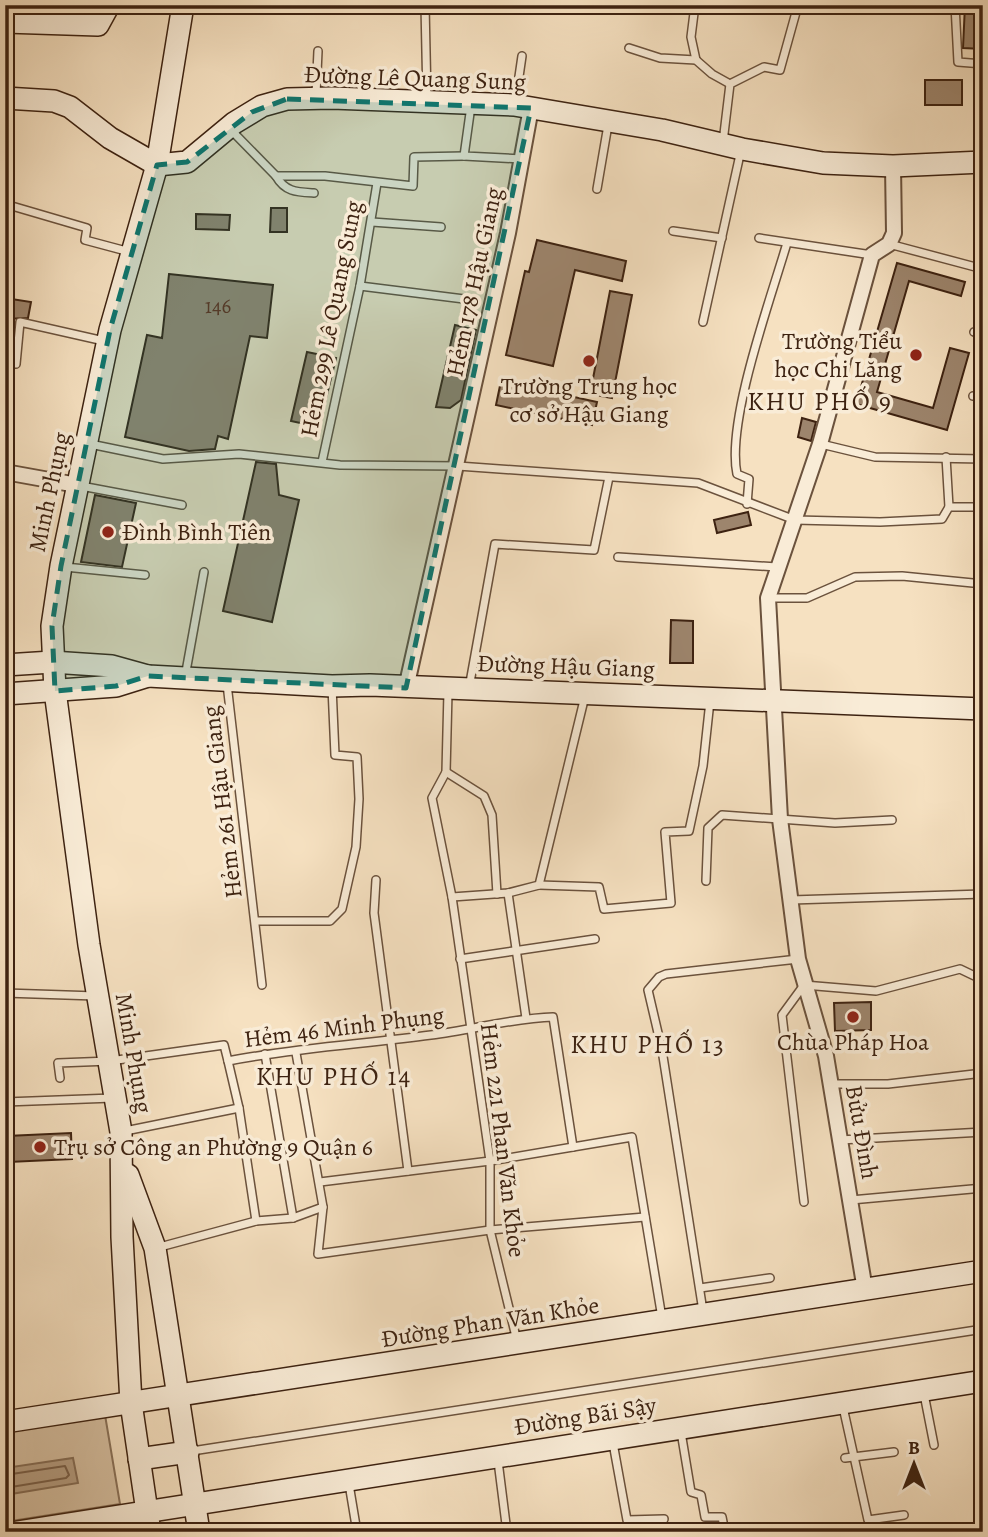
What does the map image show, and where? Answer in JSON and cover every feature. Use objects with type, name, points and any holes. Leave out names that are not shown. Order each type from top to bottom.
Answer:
[{"type":"main road","points":[[5,22],[98,25],[109,5]]},
{"type":"main road","name":"Minh Phụng","points":[[148,1522],[131,1403],[121,1237],[121,1132],[96,996],[55,691],[52,626],[61,566],[108,342],[157,165],[183,5]]},
{"type":"main road","name":"Đường Lê Quang Sung","points":[[157,165],[187,162],[229,128],[274,102],[316,99],[427,100],[523,106],[823,163],[893,166],[983,162]]},
{"type":"main road","points":[[7,105],[54,102],[70,107],[110,138],[157,165]]},
{"type":"main road","name":"Đường Hậu Giang","points":[[5,665],[52,662],[112,666],[148,676],[332,686],[458,688],[983,709]]},
{"type":"main road","name":"Đường Hậu Giang","points":[[5,694],[116,686],[148,676]]},
{"type":"main road","name":"Minh Phụng","points":[[123,1162],[155,1248],[199,1532]]},
{"type":"main road","name":"Đường Phan Văn Khỏe","points":[[5,1422],[518,1345],[983,1271]]},
{"type":"main road","name":"Đường Bãi Sậy","points":[[148,1522],[196,1504],[923,1390],[982,1384]]},
{"type":"main road","points":[[139,1459],[188,1452]]},
{"type":"main road","points":[[17,1532],[148,1522]]},
{"type":"street","name":"Hẻm 178 Hậu Giang","points":[[406,688],[458,466],[522,159],[523,106]]},
{"type":"street","points":[[872,255],[889,244],[894,233],[893,166]]},
{"type":"street","name":"Bửu Đình","points":[[865,1290],[830,1084],[798,959],[780,819],[768,597],[820,444],[872,255]]},
{"type":"street","points":[[5,472],[77,485]]},
{"type":"lane","points":[[425,5],[427,100]]},
{"type":"lane","points":[[695,5],[691,37],[696,60],[712,74],[730,84]]},
{"type":"lane","points":[[730,84],[764,67],[780,70],[798,5]]},
{"type":"lane","points":[[955,5],[958,62],[983,64]]},
{"type":"lane","points":[[629,48],[660,58],[696,60]]},
{"type":"lane","points":[[316,99],[318,51]]},
{"type":"lane","points":[[522,56],[523,106]]},
{"type":"lane","points":[[703,322],[722,238],[732,146],[730,84]]},
{"type":"lane","points":[[464,156],[471,102]]},
{"type":"lane","points":[[597,189],[609,121]]},
{"type":"lane","points":[[229,128],[276,176],[281,185],[290,191],[314,193]]},
{"type":"lane","points":[[377,183],[413,186],[414,157],[522,159]]},
{"type":"lane","name":"Hẻm 299 Lê Quang Sung","points":[[276,176],[325,176],[377,183],[360,286],[322,462]]},
{"type":"lane","points":[[5,204],[87,228],[85,240],[131,252]]},
{"type":"lane","points":[[372,222],[440,227]]},
{"type":"lane","points":[[673,231],[722,238]]},
{"type":"lane","points":[[759,238],[872,255]]},
{"type":"lane","points":[[747,503],[749,479],[737,474],[733,455],[750,370],[787,243]]},
{"type":"lane","points":[[889,244],[983,269]]},
{"type":"lane","points":[[360,286],[472,300]]},
{"type":"lane","points":[[5,362],[16,364],[20,322],[108,342]]},
{"type":"lane","points":[[974,332],[983,334]]},
{"type":"lane","points":[[973,396],[983,397]]},
{"type":"lane","points":[[86,443],[163,458],[239,454],[322,462],[458,466],[698,483],[795,520],[880,522],[942,519],[949,507],[946,457]]},
{"type":"lane","points":[[820,444],[875,457],[983,459]]},
{"type":"lane","points":[[497,894],[492,815],[485,796],[446,772],[458,688],[495,544],[594,550],[609,477]]},
{"type":"lane","points":[[77,485],[182,505]]},
{"type":"lane","points":[[949,507],[983,507]]},
{"type":"lane","points":[[618,557],[777,567]]},
{"type":"lane","points":[[61,566],[145,575]]},
{"type":"lane","points":[[185,677],[204,572]]},
{"type":"lane","points":[[768,597],[807,598],[855,577],[902,576],[983,582]]},
{"type":"lane","name":"Hẻm 261 Hậu Giang","points":[[226,679],[262,985]]},
{"type":"lane","name":"Hẻm 261 Hậu Giang","points":[[256,921],[330,921],[342,909],[356,847],[359,799],[357,757],[335,755],[332,686]]},
{"type":"lane","points":[[538,886],[585,694]]},
{"type":"lane","points":[[452,897],[497,894],[538,886],[599,887],[604,909],[671,902],[665,832],[689,831],[703,766],[710,698]]},
{"type":"lane","name":"Hẻm 221 Phan Văn Khỏe","points":[[446,772],[432,798],[452,897],[490,1161],[489,1230],[518,1345]]},
{"type":"lane","points":[[706,881],[708,828],[722,815],[835,823],[892,820]]},
{"type":"lane","points":[[376,880],[374,913],[408,1171]]},
{"type":"lane","points":[[508,892],[526,1018]]},
{"type":"lane","points":[[790,900],[983,894]]},
{"type":"lane","points":[[460,959],[595,939]]},
{"type":"lane","points":[[704,1315],[663,1050],[648,990],[659,977],[666,974],[798,959]]},
{"type":"lane","points":[[804,1202],[782,1015],[804,985],[876,991],[960,969],[983,980]]},
{"type":"lane","points":[[5,993],[96,996]]},
{"type":"lane","name":"Hẻm 46 Minh Phụng","points":[[110,1061],[224,1045],[228,1061],[265,1054],[296,1053],[470,1030],[526,1018],[553,1017],[573,1147]]},
{"type":"lane","points":[[296,1053],[323,1207],[318,1254],[489,1230],[645,1217]]},
{"type":"lane","points":[[265,1054],[293,1218]]},
{"type":"lane","points":[[60,1078],[58,1063],[110,1061]]},
{"type":"lane","points":[[228,1061],[239,1108],[256,1222]]},
{"type":"lane","points":[[830,1084],[888,1084],[983,1073]]},
{"type":"lane","points":[[5,1102],[114,1098]]},
{"type":"lane","points":[[121,1132],[239,1108]]},
{"type":"lane","points":[[840,1140],[983,1132]]},
{"type":"lane","points":[[320,1182],[490,1161],[632,1137],[662,1322]]},
{"type":"lane","points":[[850,1200],[983,1188]]},
{"type":"lane","points":[[155,1248],[256,1222],[293,1218],[323,1207]]},
{"type":"lane","points":[[700,1288],[770,1278]]},
{"type":"lane","points":[[188,1452],[983,1329]]},
{"type":"lane","points":[[923,1390],[934,1445]]},
{"type":"lane","points":[[842,1403],[849,1458],[868,1520],[904,1515]]},
{"type":"lane","points":[[680,1428],[691,1492],[701,1495],[705,1517],[722,1517],[725,1532]]},
{"type":"lane","points":[[613,1439],[627,1520],[664,1519]]},
{"type":"lane","points":[[849,1458],[894,1452]]},
{"type":"lane","points":[[497,1457],[507,1532]]},
{"type":"lane","points":[[348,1480],[357,1532]]},
{"type":"highlighted area","points":[[287,99],[531,108],[406,688],[148,676],[116,686],[55,691],[52,626],[61,566],[110,330],[157,165],[187,162],[252,112]]},
{"type":"shaded area","points":[[105,1415],[120,1504],[5,1522],[5,1430]]},
{"type":"water","points":[[73,1458],[78,1483],[5,1495],[5,1468]]},
{"type":"building","points":[[965,5],[983,5],[983,49],[963,48]]},
{"type":"building","points":[[925,80],[962,80],[962,105],[925,105]]},
{"type":"building","points":[[271,208],[287,208],[287,232],[270,232]]},
{"type":"building","points":[[196,214],[230,215],[229,230],[196,229]]},
{"type":"building","points":[[537,240],[626,261],[622,281],[575,270],[553,366],[506,355],[525,271],[529,272]]},
{"type":"building","points":[[897,263],[965,282],[961,296],[909,281],[877,392],[933,408],[950,348],[969,353],[947,430],[856,404]]},
{"type":"building","points":[[169,274],[273,285],[267,338],[250,336],[228,439],[218,436],[215,449],[189,451],[125,437],[147,335],[162,338]]},
{"type":"building","points":[[610,291],[632,295],[612,398],[590,394]]},
{"type":"building","points":[[5,298],[31,302],[28,318],[5,319]]},
{"type":"building","points":[[455,325],[476,330],[461,400],[450,408],[436,407]]},
{"type":"building","points":[[307,352],[336,358],[319,427],[291,421]]},
{"type":"building","points":[[501,381],[597,402],[592,425],[496,405]]},
{"type":"building","points":[[802,418],[816,422],[811,441],[798,437]]},
{"type":"building","points":[[256,462],[276,464],[279,495],[299,500],[272,622],[223,611]]},
{"type":"building","name":"Đình Bình Tiên","points":[[95,495],[136,503],[122,567],[81,562]]},
{"type":"building","points":[[748,512],[751,525],[717,533],[714,520]]},
{"type":"building","points":[[671,620],[693,621],[693,663],[670,663]]},
{"type":"building","name":"Chùa Pháp Hoa","points":[[871,1002],[871,1030],[835,1031],[834,1003]]},
{"type":"building","name":"Trụ sở Công an Phường 9 Quận 6","points":[[71,1133],[72,1159],[9,1162],[7,1136]]},
{"type":"place","name":"Trường Tiểu học Chi Lăng","points":[[916,355]]},
{"type":"place","name":"Trường Trung học cơ sở Hậu Giang","points":[[589,361]]},
{"type":"place","name":"Đình Bình Tiên","points":[[108,532]]},
{"type":"place","name":"Chùa Pháp Hoa","points":[[853,1017]]},
{"type":"place","name":"Trụ sở Công an Phường 9 Quận 6","points":[[40,1147]]},
{"type":"district","name":"KHU PHỐ 9","points":[[820,401]]},
{"type":"district","name":"KHU PHỐ 13","points":[[648,1044]]},
{"type":"district","name":"KHU PHỐ 14","points":[[334,1076]]}]
